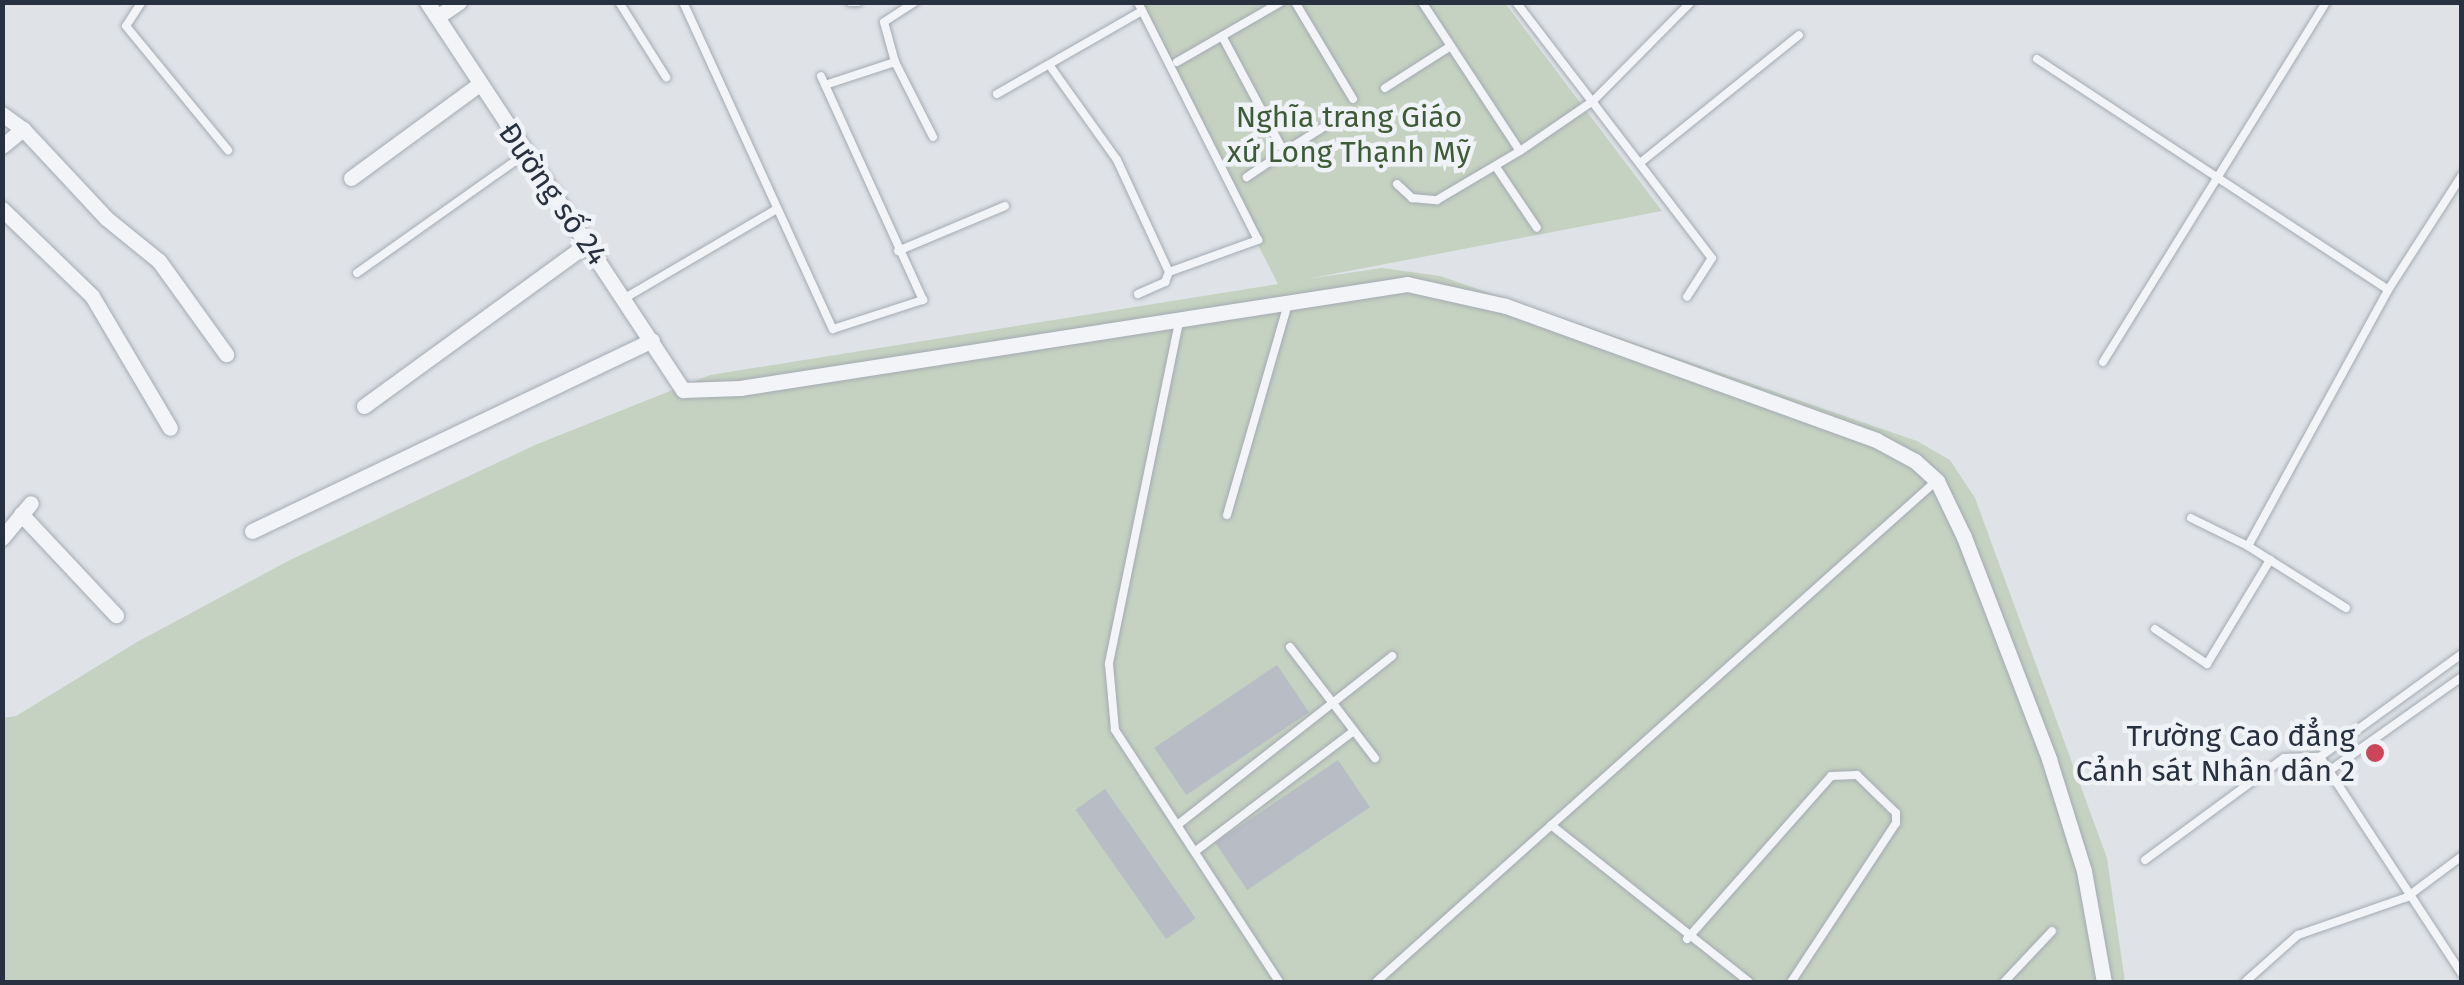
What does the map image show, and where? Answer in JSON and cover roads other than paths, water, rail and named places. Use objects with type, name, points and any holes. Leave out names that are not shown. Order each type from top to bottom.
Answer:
[{"type":"street","points":[[432,10],[459,2]]},
{"type":"street","name":"Đường số 24","points":[[432,10],[478,85],[626,298],[678,387],[693,392],[740,388],[1180,318]]},
{"type":"street","points":[[351,178],[478,85]]},
{"type":"street","points":[[2,114],[23,129],[106,218],[159,261],[226,354]]},
{"type":"street","points":[[2,146],[23,129]]},
{"type":"street","points":[[2,209],[85,287],[170,428]]},
{"type":"street","points":[[364,406],[588,244]]},
{"type":"street","points":[[1180,318],[1407,284],[1489,302],[1876,440],[1937,481],[2050,758],[2084,871],[2104,982]]},
{"type":"street","points":[[252,531],[652,340]]},
{"type":"street","points":[[2,538],[26,509],[116,616]]},
{"type":"lane","points":[[141,2],[126,26],[228,150]]},
{"type":"lane","points":[[619,2],[666,77]]},
{"type":"lane","points":[[683,2],[833,329],[924,300],[898,252],[823,81],[894,62]]},
{"type":"lane","points":[[850,2],[858,2]]},
{"type":"lane","points":[[915,2],[884,22],[894,62],[933,137]]},
{"type":"lane","points":[[1177,62],[1280,2]]},
{"type":"lane","points":[[1295,2],[1353,99]]},
{"type":"lane","points":[[1422,2],[1520,151]]},
{"type":"lane","points":[[1516,2],[1712,258],[1687,297]]},
{"type":"lane","points":[[1397,184],[1412,198],[1437,200],[1496,166],[1593,101],[1691,2]]},
{"type":"lane","points":[[2103,362],[2326,2]]},
{"type":"lane","points":[[997,94],[1050,66],[1139,7],[1258,240],[1169,272],[1164,282],[1138,294]]},
{"type":"lane","points":[[1222,36],[1284,152]]},
{"type":"lane","points":[[1640,164],[1800,36]]},
{"type":"lane","points":[[1385,88],[1450,46]]},
{"type":"lane","points":[[2037,59],[2388,290]]},
{"type":"lane","points":[[1050,66],[1117,160],[1169,272]]},
{"type":"lane","points":[[1247,177],[1330,123]]},
{"type":"lane","points":[[357,274],[525,154]]},
{"type":"lane","points":[[1496,166],[1537,228]]},
{"type":"lane","points":[[2248,546],[2388,290],[2462,175]]},
{"type":"lane","points":[[898,252],[1005,206]]},
{"type":"lane","points":[[626,298],[777,210]]},
{"type":"lane","points":[[1227,515],[1289,299]]},
{"type":"lane","points":[[1180,318],[1110,664],[1116,730],[1180,823],[1279,982]]},
{"type":"lane","points":[[1376,982],[1937,481]]},
{"type":"lane","points":[[2191,518],[2248,546],[2346,608]]},
{"type":"lane","points":[[2154,629],[2206,664],[2270,560]]},
{"type":"lane","points":[[1290,647],[1375,758]]},
{"type":"lane","points":[[2145,860],[2284,758],[2320,757],[2462,654]]},
{"type":"lane","points":[[1180,823],[1392,656]]},
{"type":"lane","points":[[2329,770],[2462,677]]},
{"type":"lane","points":[[1197,850],[1354,731]]},
{"type":"lane","points":[[2320,757],[2407,897],[2462,974]]},
{"type":"lane","points":[[1687,939],[1831,776],[1857,774],[1896,812],[1896,823],[1791,982]]},
{"type":"lane","points":[[1551,825],[1687,939],[1749,982]]},
{"type":"lane","points":[[2244,982],[2298,935],[2407,897],[2462,856]]},
{"type":"lane","points":[[2004,982],[2052,931]]},
{"type":"place","name":"Trường Cao đẳng Cảnh sát Nhân dân 2","points":[[2375,753]]},
{"type":"park label","name":"Nghĩa trang Giáo xứ Long Thạnh Mỹ","points":[[1349,134]]}]
